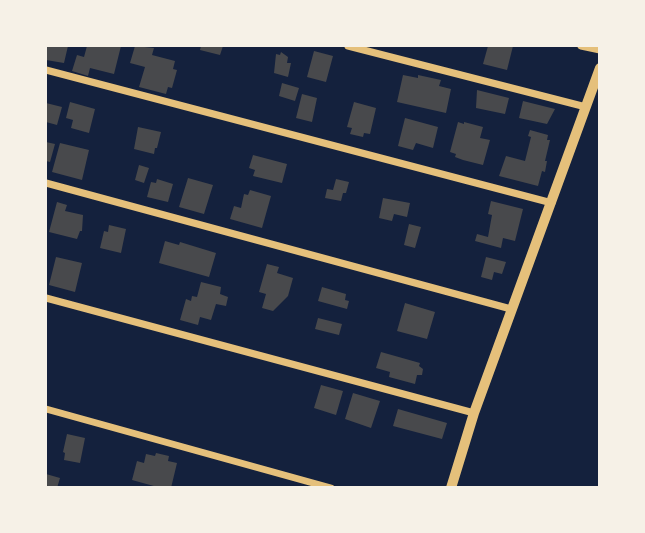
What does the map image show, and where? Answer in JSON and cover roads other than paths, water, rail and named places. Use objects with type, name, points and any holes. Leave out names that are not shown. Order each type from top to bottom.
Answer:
[{"type":"street","points":[[348,46],[586,107]]},
{"type":"street","points":[[581,46],[600,50]]},
{"type":"street","points":[[452,488],[474,413],[600,68]]},
{"type":"street","points":[[46,70],[552,203]]},
{"type":"street","points":[[46,183],[512,309]]},
{"type":"street","points":[[46,298],[474,413]]},
{"type":"street","points":[[46,409],[331,488]]}]
